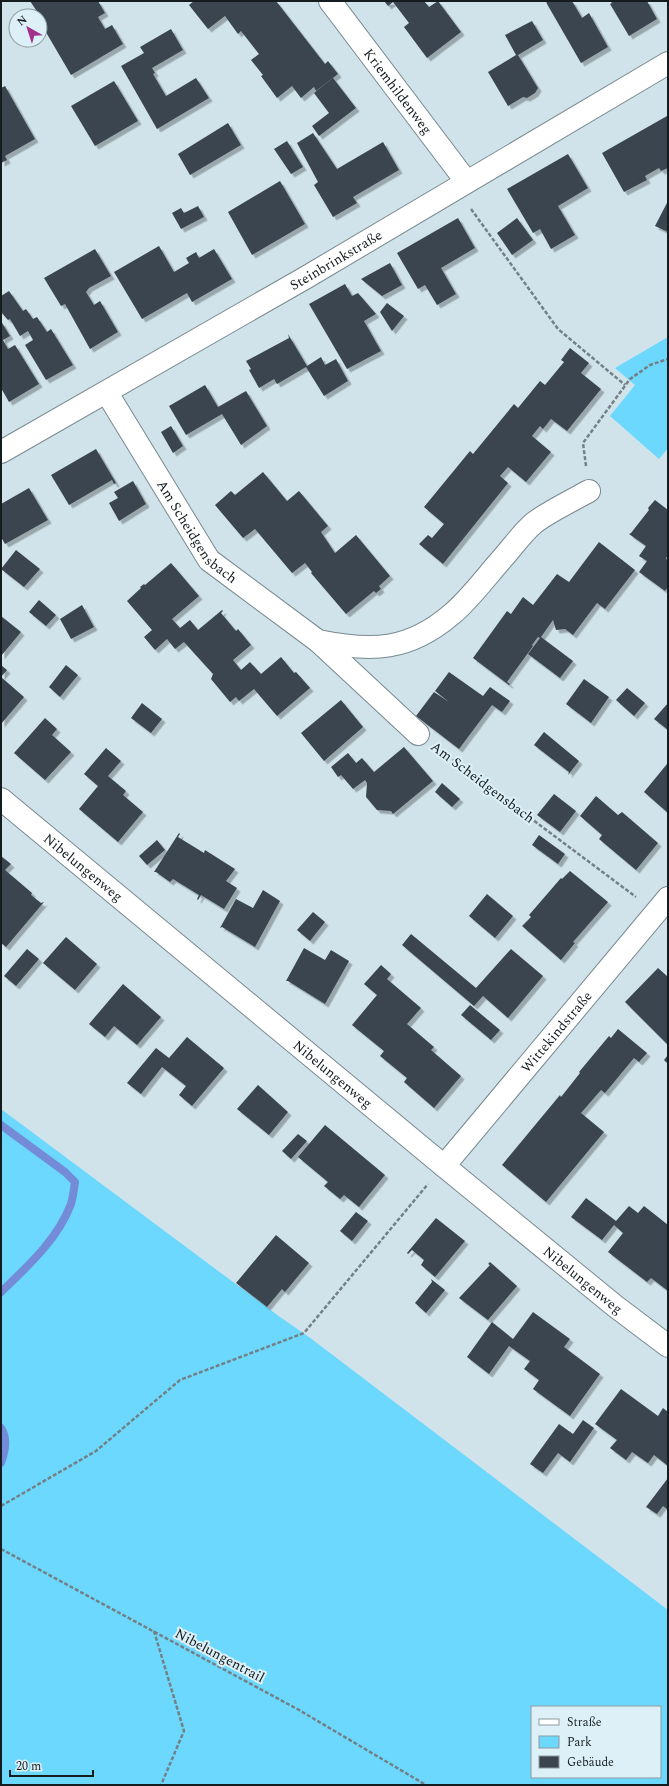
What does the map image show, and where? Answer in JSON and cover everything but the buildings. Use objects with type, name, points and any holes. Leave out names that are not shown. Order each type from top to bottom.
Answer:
[{"type":"street","name":"Kriemhildenweg","points":[[330,1],[461,184]]},
{"type":"street","name":"Steinbrinkstraße","points":[[1,452],[107,393],[305,278],[461,184],[668,63]]},
{"type":"street","name":"Am Scheidgensbach","points":[[107,393],[209,560],[318,641],[418,734]]},
{"type":"street","name":"Am Scheidgensbach","points":[[318,641],[362,648],[391,646],[415,638],[453,614],[534,523],[589,491]]},
{"type":"street","name":"Nibelungenweg","points":[[1,799],[614,1306],[668,1346]]},
{"type":"street","name":"Wittekindstraße","points":[[444,1166],[662,905]]},
{"type":"path","points":[[461,184],[558,329],[625,384]]},
{"type":"path","points":[[589,491],[583,443],[630,379],[650,364],[668,360]]},
{"type":"path","name":"Am Scheidgensbach","points":[[418,734],[662,905]]},
{"type":"path","points":[[1,1506],[96,1451],[180,1380],[304,1333],[444,1166]]},
{"type":"path","name":"Nibelungentrail","points":[[1,1549],[300,1710],[426,1785]]},
{"type":"path","points":[[154,1631],[184,1731],[161,1785]]},
{"type":"green space","points":[[668,337],[668,448],[659,459],[610,416],[635,385],[615,368]]},
{"type":"green space","points":[[1,1109],[309,1337],[668,1610],[668,1785],[1,1785]]},
{"type":"waterway","points":[[1,1125],[65,1172],[75,1182],[71,1204],[50,1241],[21,1273],[1,1292]]},
{"type":"waterway","points":[[1,1428],[5,1436],[5,1450],[1,1463]]}]
